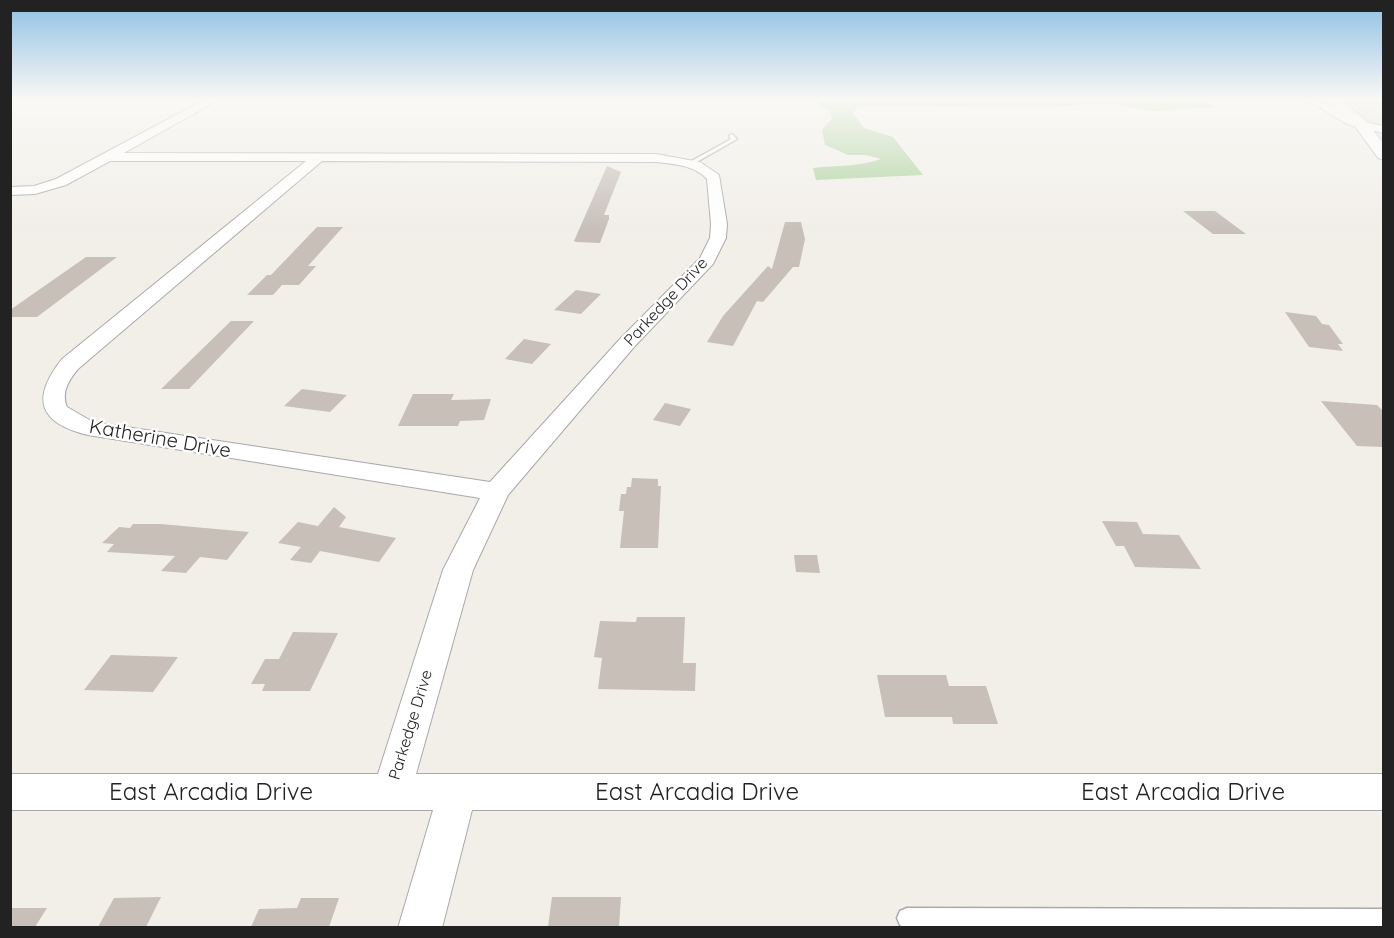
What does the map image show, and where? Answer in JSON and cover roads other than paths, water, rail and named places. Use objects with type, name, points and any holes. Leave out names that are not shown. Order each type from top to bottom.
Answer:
[{"type":"street","points":[[10,190],[35,190],[54,185],[134,143]]},
{"type":"street","name":"Parkedge Drive","points":[[108,157],[656,158],[691,164],[710,172],[716,183],[718,238],[706,260],[635,335],[496,492],[458,570],[391,793]]},
{"type":"street","name":"Katherine Drive","points":[[318,158],[70,364],[59,376],[54,387],[51,397],[55,408],[74,423],[88,428],[496,492]]},
{"type":"street","name":"East Arcadia Drive","points":[[10,792],[457,794],[1383,792]]},
{"type":"street","points":[[420,927],[457,794]]},
{"type":"lane","points":[[691,164],[729,143]]},
{"type":"lane","points":[[907,918],[1383,919]]}]
